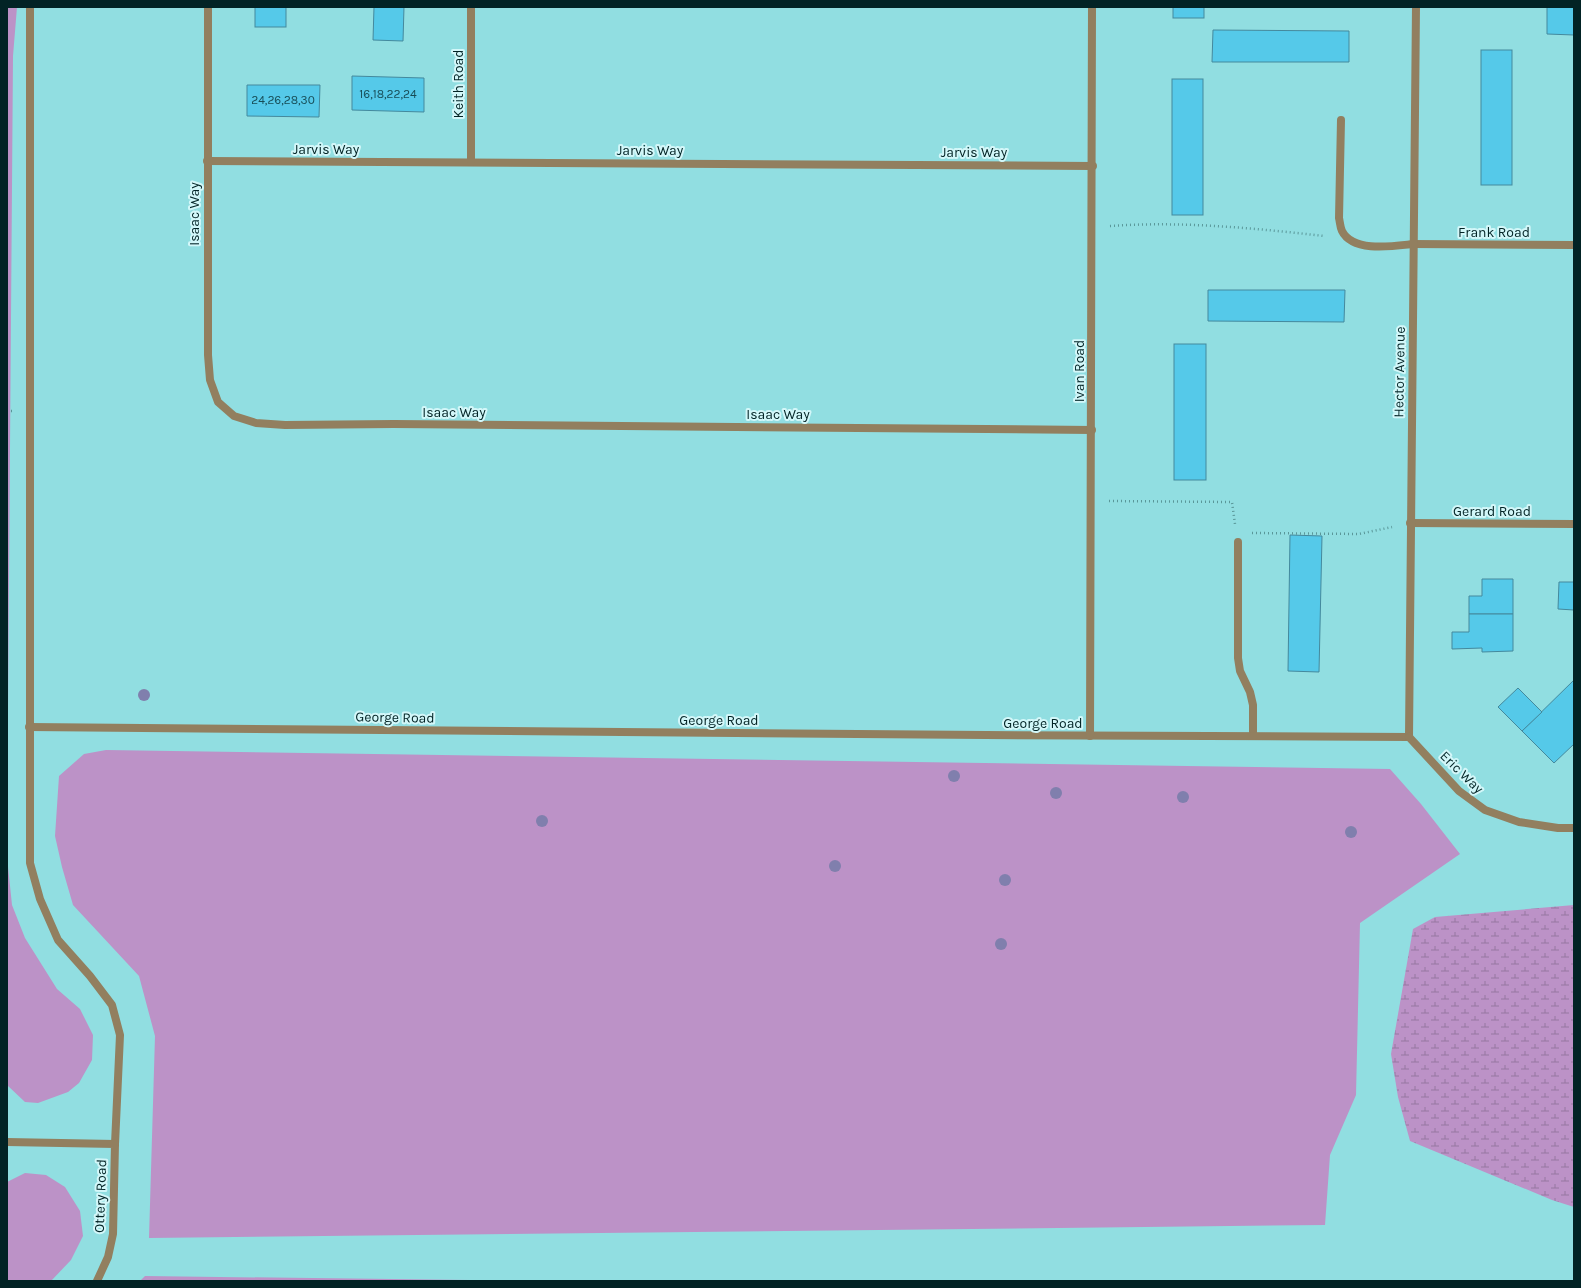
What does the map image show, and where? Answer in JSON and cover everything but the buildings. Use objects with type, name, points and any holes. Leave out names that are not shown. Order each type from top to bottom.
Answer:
[{"type":"street","points":[[30,7],[30,863],[40,899],[58,940],[90,976],[112,1005],[120,1035],[115,1144]]},
{"type":"street","name":"Isaac Way","points":[[208,7],[208,355],[210,380],[218,402],[234,416],[256,423],[285,425],[394,424],[1092,430]]},
{"type":"street","name":"Keith Road","points":[[471,7],[471,162]]},
{"type":"street","name":"Ivan Road","points":[[1090,736],[1092,500],[1092,7]]},
{"type":"street","name":"Hector Avenue","points":[[1409,737],[1416,7]]},
{"type":"street","points":[[1341,120],[1339,218],[1342,231],[1349,239]]},
{"type":"street","name":"Jarvis Way","points":[[207,161],[1092,166]]},
{"type":"street","name":"Frank Road","points":[[1349,239],[1363,245],[1383,248],[1413,244],[1574,245]]},
{"type":"street","name":"Gerard Road","points":[[1410,523],[1574,524]]},
{"type":"street","points":[[1238,542],[1238,658],[1240,671],[1250,692],[1253,705],[1253,736]]},
{"type":"street","name":"George Road","points":[[29,727],[1090,736],[1409,737]]},
{"type":"street","name":"Eric Way","points":[[1409,737],[1459,791],[1485,810],[1519,822],[1558,828],[1574,828]]},
{"type":"street","name":"Ottery Road","points":[[7,1142],[115,1144],[113,1234],[108,1258],[97,1281]]},
{"type":"path","points":[[1092,228],[1134,224],[1234,226],[1349,239]]},
{"type":"path","points":[[1092,500],[1232,502],[1238,542],[1253,532],[1359,534],[1410,523]]},
{"type":"green space","points":[[7,7],[17,7],[13,56],[7,842]]},
{"type":"green space","points":[[106,750],[1390,769],[1421,804],[1460,854],[1360,923],[1356,1095],[1330,1155],[1325,1225],[149,1238],[155,1036],[139,976],[73,905],[55,836],[59,776],[84,754]]},
{"type":"green space","points":[[7,857],[12,905],[25,938],[57,989],[80,1009],[93,1035],[92,1060],[79,1083],[68,1092],[38,1103],[25,1102],[7,1085]]},
{"type":"green space","points":[[1574,905],[1574,1207],[1552,1200],[1410,1141],[1398,1097],[1391,1054],[1413,929],[1435,917]]},
{"type":"green space","points":[[25,1173],[46,1175],[65,1187],[80,1211],[83,1236],[71,1260],[51,1281],[7,1281],[7,1182]]},
{"type":"green space","points":[[145,1276],[547,1281],[140,1281]]}]
